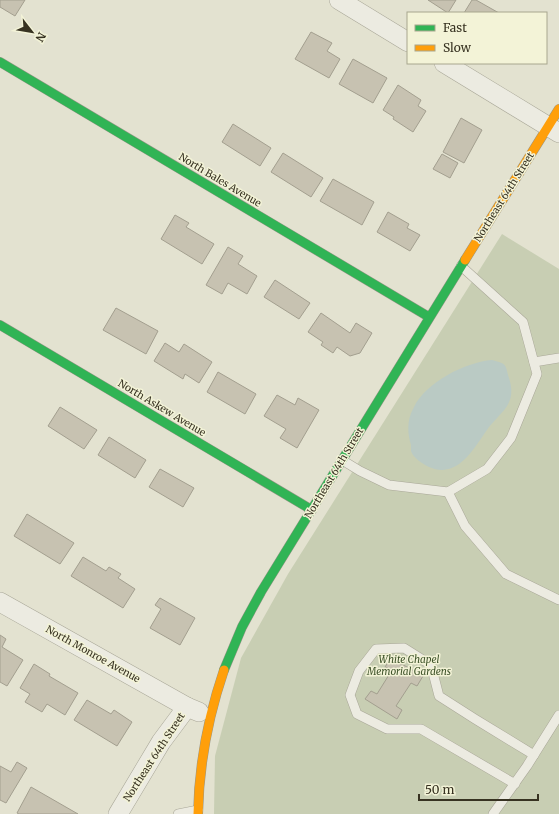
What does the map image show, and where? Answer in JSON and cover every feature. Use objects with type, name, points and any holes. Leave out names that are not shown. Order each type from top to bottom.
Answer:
[{"type":"street","points":[[339,0],[407,41]]},
{"type":"street","name":"North Bales Avenue","points":[[0,62],[429,317]]},
{"type":"street","points":[[446,64],[554,130]]},
{"type":"street","name":"Northeast 64th Street","points":[[118,814],[161,742],[187,707],[212,716],[230,657],[243,626],[261,592],[461,266],[554,130],[559,110]]},
{"type":"street","name":"North Askew Avenue","points":[[0,325],[312,510]]},
{"type":"street","name":"North Monroe Avenue","points":[[0,602],[187,707]]},
{"type":"street","points":[[198,812],[200,773],[204,747],[212,716]]},
{"type":"lane","points":[[342,460],[360,471],[389,485],[448,492],[487,469],[511,438],[537,374],[523,322],[461,266]]},
{"type":"lane","points":[[534,362],[559,358]]},
{"type":"lane","points":[[448,492],[465,526],[506,574],[559,600]]},
{"type":"lane","points":[[515,784],[421,729],[387,729],[357,714],[350,695],[359,671],[376,649],[404,648],[431,665],[439,696],[534,755]]},
{"type":"lane","points":[[493,814],[515,784],[559,715]]},
{"type":"lane","points":[[178,814],[198,812]]},
{"type":"green space","name":"White Chapel Memorial Gardens","points":[[502,234],[559,269],[559,814],[214,814],[215,756],[241,658],[288,574]]},
{"type":"shaded area","points":[[492,360],[505,366],[511,387],[510,400],[504,411],[489,427],[472,451],[457,465],[449,469],[440,470],[429,467],[421,462],[411,451],[408,430],[410,416],[420,398],[437,382],[459,369]]},
{"type":"building","points":[[0,0],[25,0],[15,16],[0,7]]},
{"type":"building","points":[[428,0],[456,0],[449,12]]},
{"type":"building","points":[[472,0],[476,0],[497,12],[465,12]]},
{"type":"building","points":[[311,32],[332,43],[327,51],[340,59],[329,78],[295,59]]},
{"type":"building","points":[[353,59],[387,78],[373,103],[339,84]]},
{"type":"building","points":[[398,85],[421,100],[418,106],[426,111],[413,132],[393,119],[394,117],[383,110]]},
{"type":"building","points":[[461,118],[482,130],[464,163],[443,152]]},
{"type":"building","points":[[233,124],[271,148],[260,166],[222,142]]},
{"type":"building","points":[[283,153],[323,178],[311,197],[271,172]]},
{"type":"building","points":[[442,154],[458,163],[450,178],[433,169]]},
{"type":"building","points":[[333,179],[374,202],[362,225],[320,201]]},
{"type":"building","points":[[388,212],[409,224],[407,228],[420,235],[410,251],[377,232]]},
{"type":"building","points":[[175,215],[189,223],[186,227],[214,244],[202,264],[161,239]]},
{"type":"building","points":[[228,247],[243,256],[238,264],[257,276],[247,294],[228,283],[222,294],[206,285]]},
{"type":"building","points":[[275,280],[310,303],[299,319],[264,297]]},
{"type":"building","points":[[116,308],[158,331],[146,354],[103,330]]},
{"type":"building","points":[[321,313],[350,333],[356,323],[372,333],[360,353],[350,356],[337,347],[333,353],[321,345],[323,342],[308,332]]},
{"type":"building","points":[[165,343],[179,352],[184,344],[212,362],[199,383],[185,374],[183,379],[154,361]]},
{"type":"building","points":[[218,372],[256,394],[245,414],[207,392]]},
{"type":"building","points":[[277,395],[295,405],[298,398],[319,410],[297,448],[280,438],[286,429],[264,416]]},
{"type":"building","points":[[60,407],[97,430],[84,449],[48,426]]},
{"type":"building","points":[[109,437],[146,460],[135,478],[98,455]]},
{"type":"building","points":[[160,469],[194,488],[183,507],[149,487]]},
{"type":"building","points":[[27,514],[74,543],[60,564],[14,536]]},
{"type":"building","points":[[83,557],[106,571],[109,567],[121,574],[118,578],[135,589],[123,608],[71,576]]},
{"type":"building","points":[[160,598],[195,618],[180,645],[150,628],[161,609],[155,605]]},
{"type":"building","points":[[0,635],[6,639],[2,647],[23,660],[7,686],[0,682]]},
{"type":"building","points":[[391,658],[423,676],[417,686],[411,683],[396,706],[402,710],[397,719],[365,699],[371,691],[377,694],[392,670],[385,667]]},
{"type":"building","points":[[34,664],[50,674],[49,676],[78,693],[65,715],[47,704],[42,712],[25,702],[30,694],[20,688]]},
{"type":"building","points":[[87,700],[111,714],[114,710],[132,722],[117,746],[74,720]]},
{"type":"building","points":[[17,762],[27,768],[6,803],[0,800],[0,766],[11,772]]},
{"type":"building","points":[[31,787],[78,814],[17,813]]},
{"type":"traffic: fast","points":[[0,62],[429,317]]},
{"type":"traffic: fast","points":[[224,670],[242,627],[261,592],[465,260]]},
{"type":"traffic: fast","points":[[0,325],[312,510]]},
{"type":"traffic: slow","points":[[465,260],[559,109]]},
{"type":"traffic: slow","points":[[198,814],[200,777],[205,741],[213,705],[224,670]]}]
